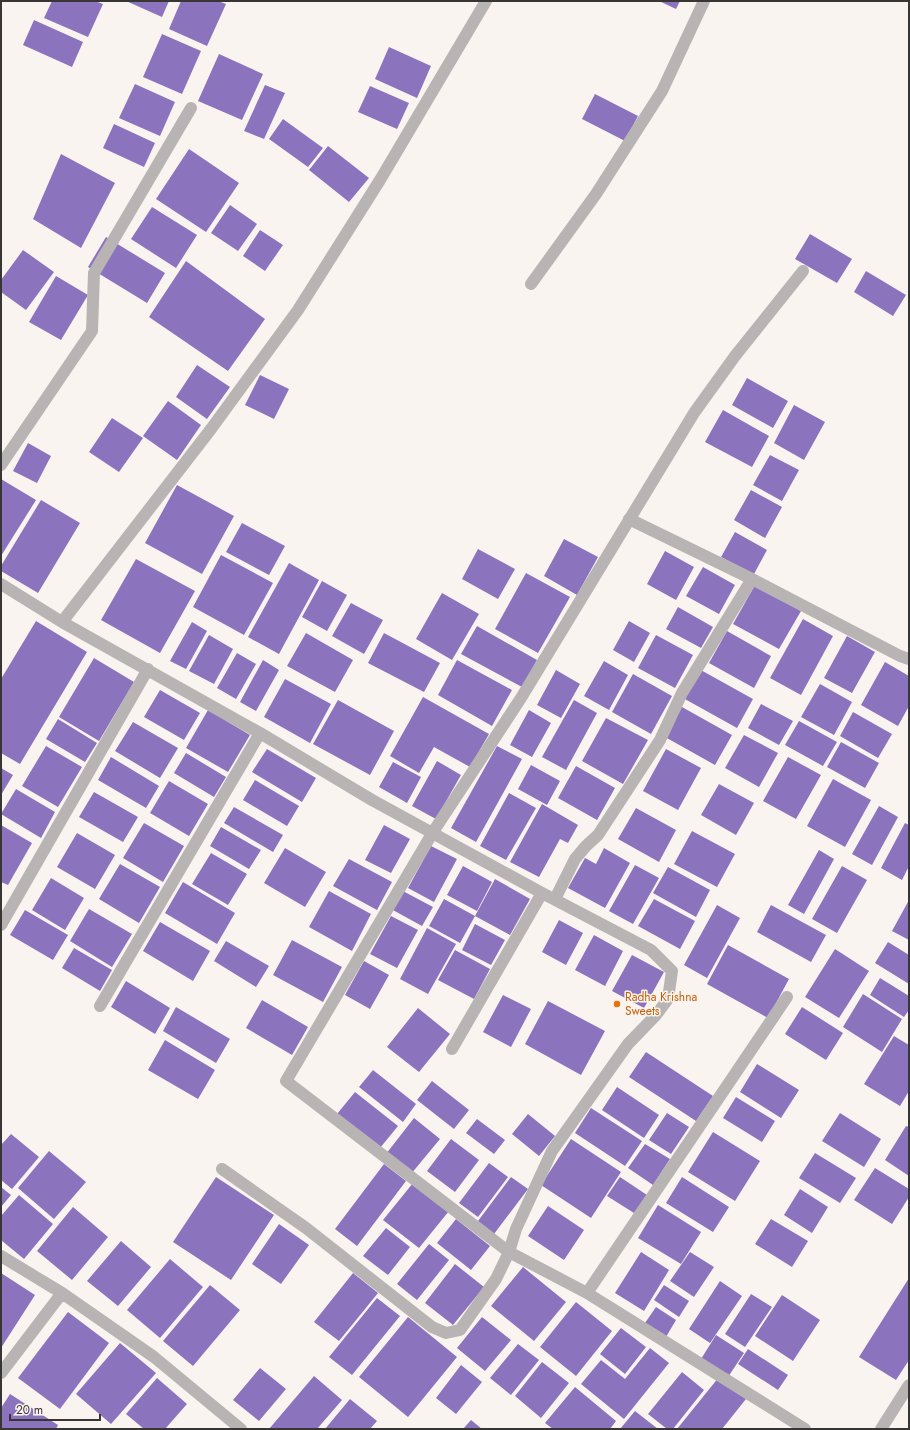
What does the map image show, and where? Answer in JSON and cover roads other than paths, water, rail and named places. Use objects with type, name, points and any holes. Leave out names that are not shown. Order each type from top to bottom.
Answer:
[{"type":"street","points":[[62,622],[211,429],[298,310],[380,180],[486,1]]},
{"type":"street","points":[[531,284],[596,194],[662,91],[704,1]]},
{"type":"street","points":[[1,465],[92,331],[94,273],[191,108]]},
{"type":"street","points":[[803,271],[735,356],[694,413],[521,698],[433,832],[286,1081],[509,1252],[587,1293],[805,1429]]},
{"type":"street","points":[[629,519],[752,579],[900,656],[909,659]]},
{"type":"street","points":[[555,899],[575,859],[598,835],[660,740],[682,692],[752,579]]},
{"type":"street","points":[[1,584],[62,622],[260,733],[372,800],[433,832],[542,893],[651,950],[672,971],[668,999],[656,1015],[628,1044],[552,1151],[516,1229],[509,1252],[496,1278],[460,1330],[446,1333],[432,1327],[306,1228],[222,1169]]},
{"type":"street","points":[[1,925],[148,669]]},
{"type":"street","points":[[100,1006],[260,733]]},
{"type":"street","points":[[452,1049],[542,893]]},
{"type":"street","points":[[587,1293],[787,997]]},
{"type":"street","points":[[1,1256],[62,1293],[154,1357],[241,1429]]},
{"type":"street","points":[[1,1373],[62,1293]]},
{"type":"street","points":[[881,1429],[909,1385]]},
{"type":"place","name":"Radha Krishna Sweets","points":[[617,1004]]}]
